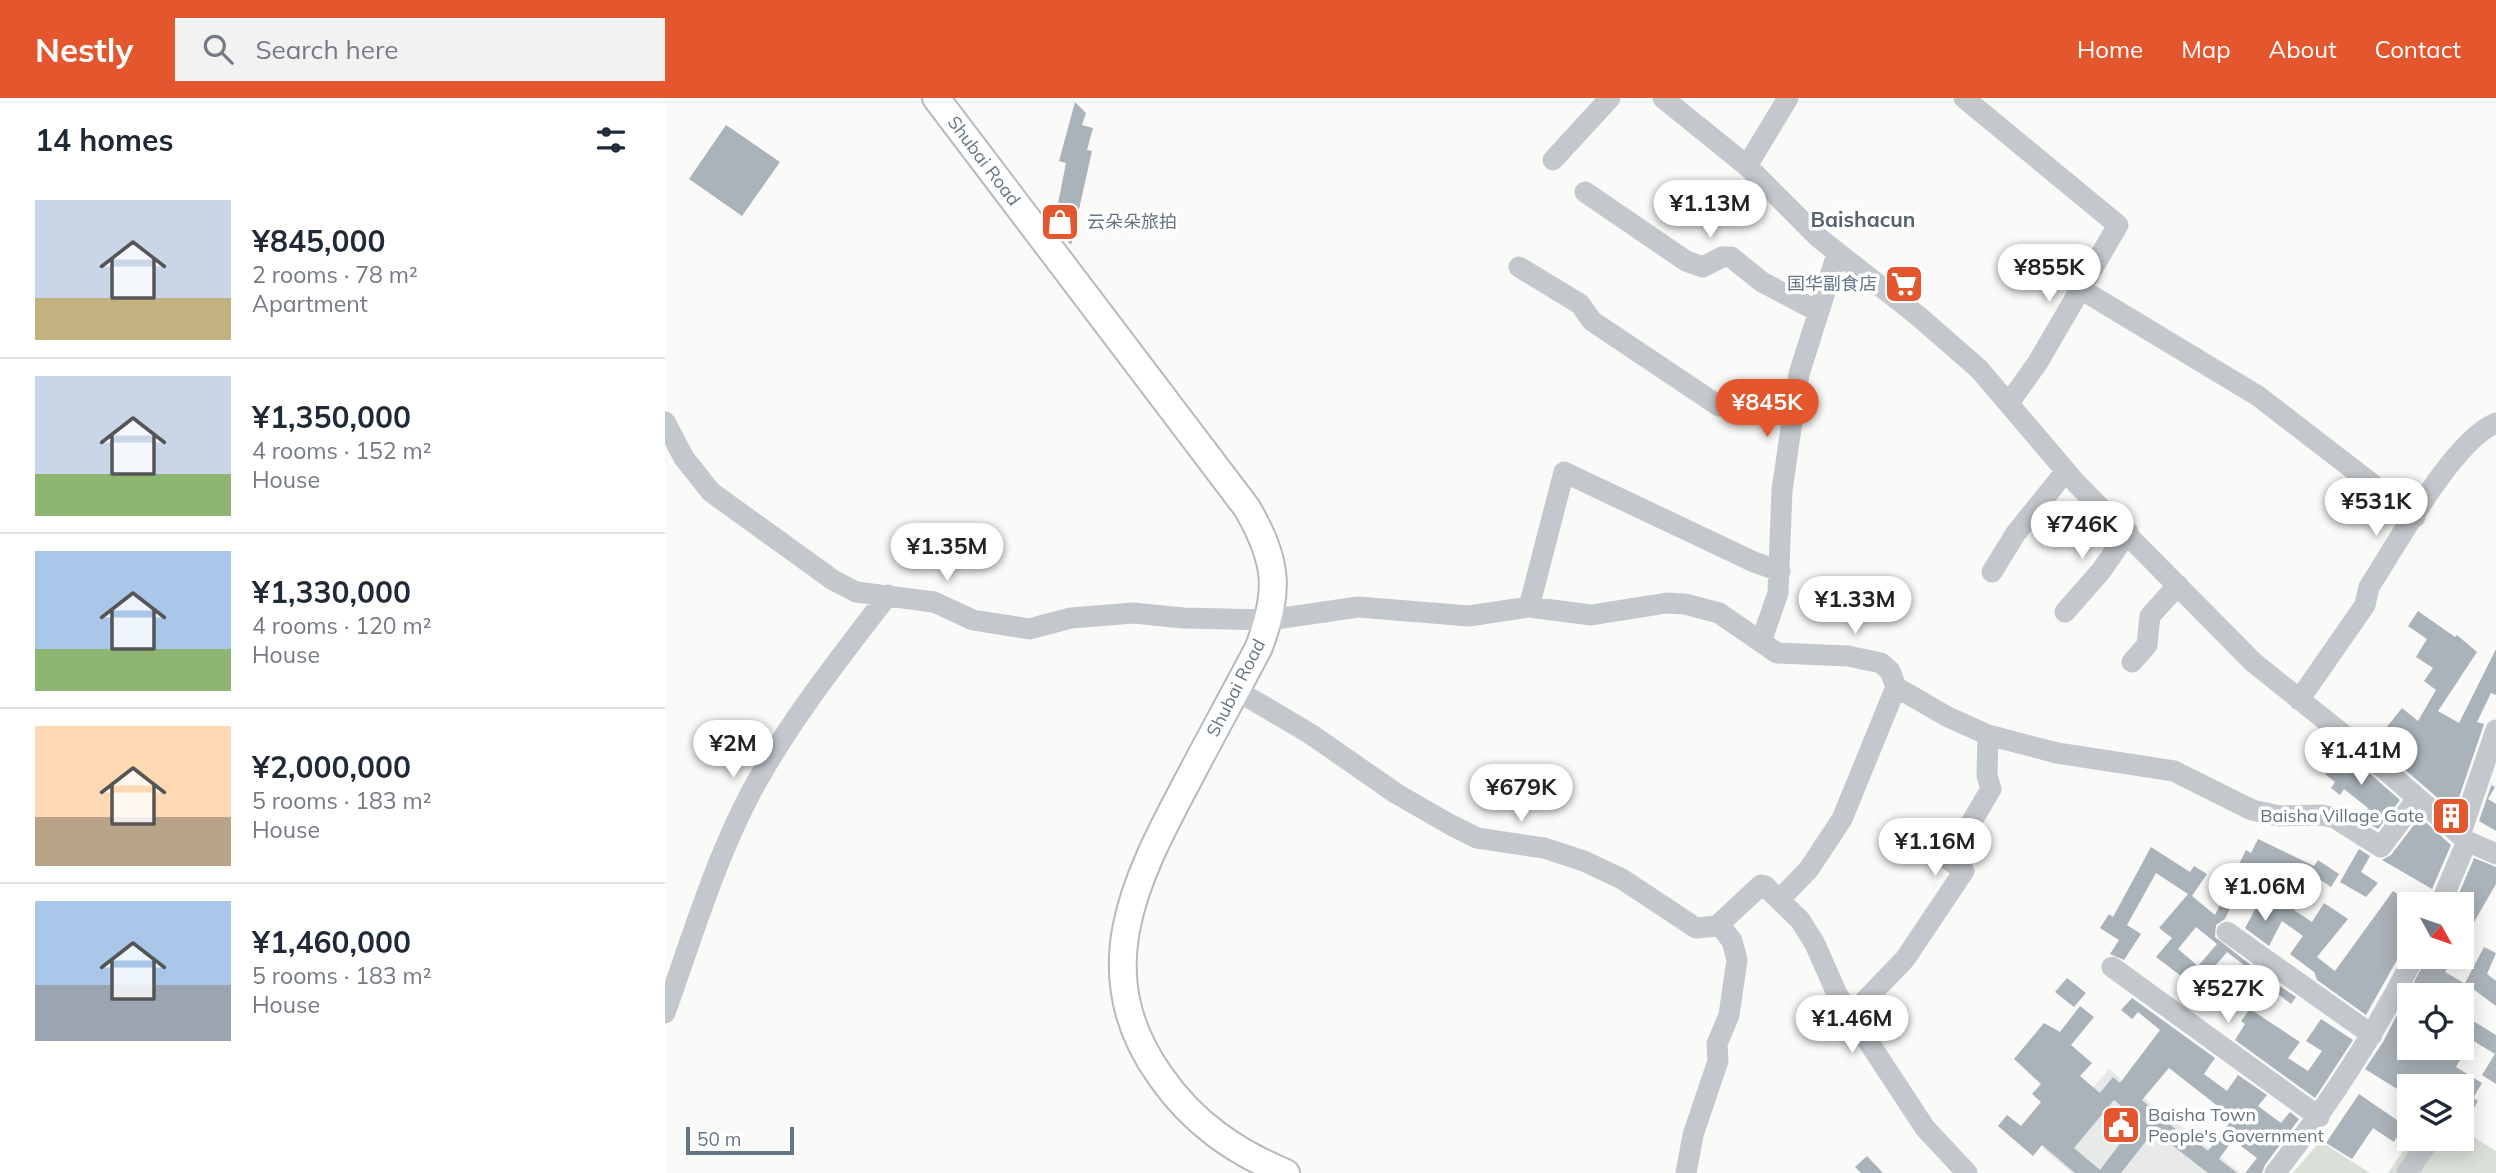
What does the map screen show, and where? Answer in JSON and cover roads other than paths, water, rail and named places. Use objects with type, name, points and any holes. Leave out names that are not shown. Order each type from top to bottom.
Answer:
[{"type":"main road","name":"Shubai Road","points":[[936,98],[1247,508],[1263,540],[1275,586],[1269,620],[1236,690],[1141,873],[1128,915],[1124,977],[1133,1026],[1146,1054],[1169,1089],[1199,1122],[1227,1143],[1286,1173]]},
{"type":"street","points":[[1553,160],[1610,98]]},
{"type":"street","points":[[1663,98],[1747,166],[1837,254],[1917,315],[1979,369],[2066,471],[2232,643],[2464,838],[2496,854]]},
{"type":"street","points":[[1747,166],[1789,98]]},
{"type":"street","points":[[1964,98],[2118,225],[2079,288],[2068,313],[2009,403]]},
{"type":"street","points":[[1585,192],[1686,261],[1703,267],[1722,257],[1731,257],[1762,282],[1818,311]]},
{"type":"street","points":[[1761,642],[1778,593],[1780,517],[1799,374],[1837,254]]},
{"type":"street","points":[[1519,267],[1580,304],[1592,321],[1719,406],[1749,396],[1791,419]]},
{"type":"street","points":[[2079,288],[2257,396],[2415,517]]},
{"type":"street","points":[[665,422],[694,472],[725,503],[848,589],[934,602],[973,620],[1029,629],[1071,618],[1133,613],[1184,618],[1269,620],[1357,607],[1469,616],[1529,607],[1591,615],[1685,604],[1719,613],[1777,653],[1870,659],[1890,671],[1896,687],[1948,717],[1988,735],[2057,753],[2175,771],[2252,810],[2280,816],[2322,815],[2335,818],[2381,847],[2417,799]]},
{"type":"street","points":[[2299,700],[2365,605],[2369,587],[2415,517],[2471,439],[2482,428],[2496,423]]},
{"type":"street","points":[[1992,572],[2016,533],[2066,471]]},
{"type":"street","points":[[1529,607],[1565,472],[1755,562],[1780,571]]},
{"type":"street","points":[[2065,612],[2101,571],[2128,533]]},
{"type":"street","points":[[2132,662],[2147,645],[2150,616],[2178,585]]},
{"type":"street","points":[[665,1013],[720,860],[747,800],[786,733],[888,595]]},
{"type":"street","points":[[1780,899],[1809,869],[1838,826],[1896,687]]},
{"type":"street","points":[[1236,690],[1309,733],[1425,811],[1459,830],[1477,838],[1544,848],[1584,861],[1622,878],[1696,928],[1706,929],[1719,924],[1761,885],[1780,899],[1808,933],[1830,981],[1925,1128],[1967,1173]]},
{"type":"street","points":[[2445,892],[2464,838],[2496,730]]},
{"type":"street","points":[[1851,1015],[1905,959],[1965,871],[1949,860],[1991,789],[1986,776],[1988,735]]},
{"type":"street","points":[[1686,1173],[1693,1135],[1718,1060],[1717,1044],[1729,1015],[1737,960],[1732,941],[1719,924]]},
{"type":"street","points":[[2227,932],[2372,1035]]},
{"type":"street","points":[[2112,967],[2319,1117]]},
{"type":"street","points":[[2275,1173],[2319,1117],[2372,1035],[2407,970]]},
{"type":"street","points":[[2407,1173],[2422,1151]]},
{"type":"place","name":"云朵朵旅拍","points":[[1060,222]]},
{"type":"place","name":"国华副食店","points":[[1904,284]]},
{"type":"place","name":"Baisha Village Gate","points":[[2451,816]]},
{"type":"place","name":"Baisha Town People's Government","points":[[2121,1125]]},
{"type":"district","name":"Baishacun","points":[[1863,220]]}]
